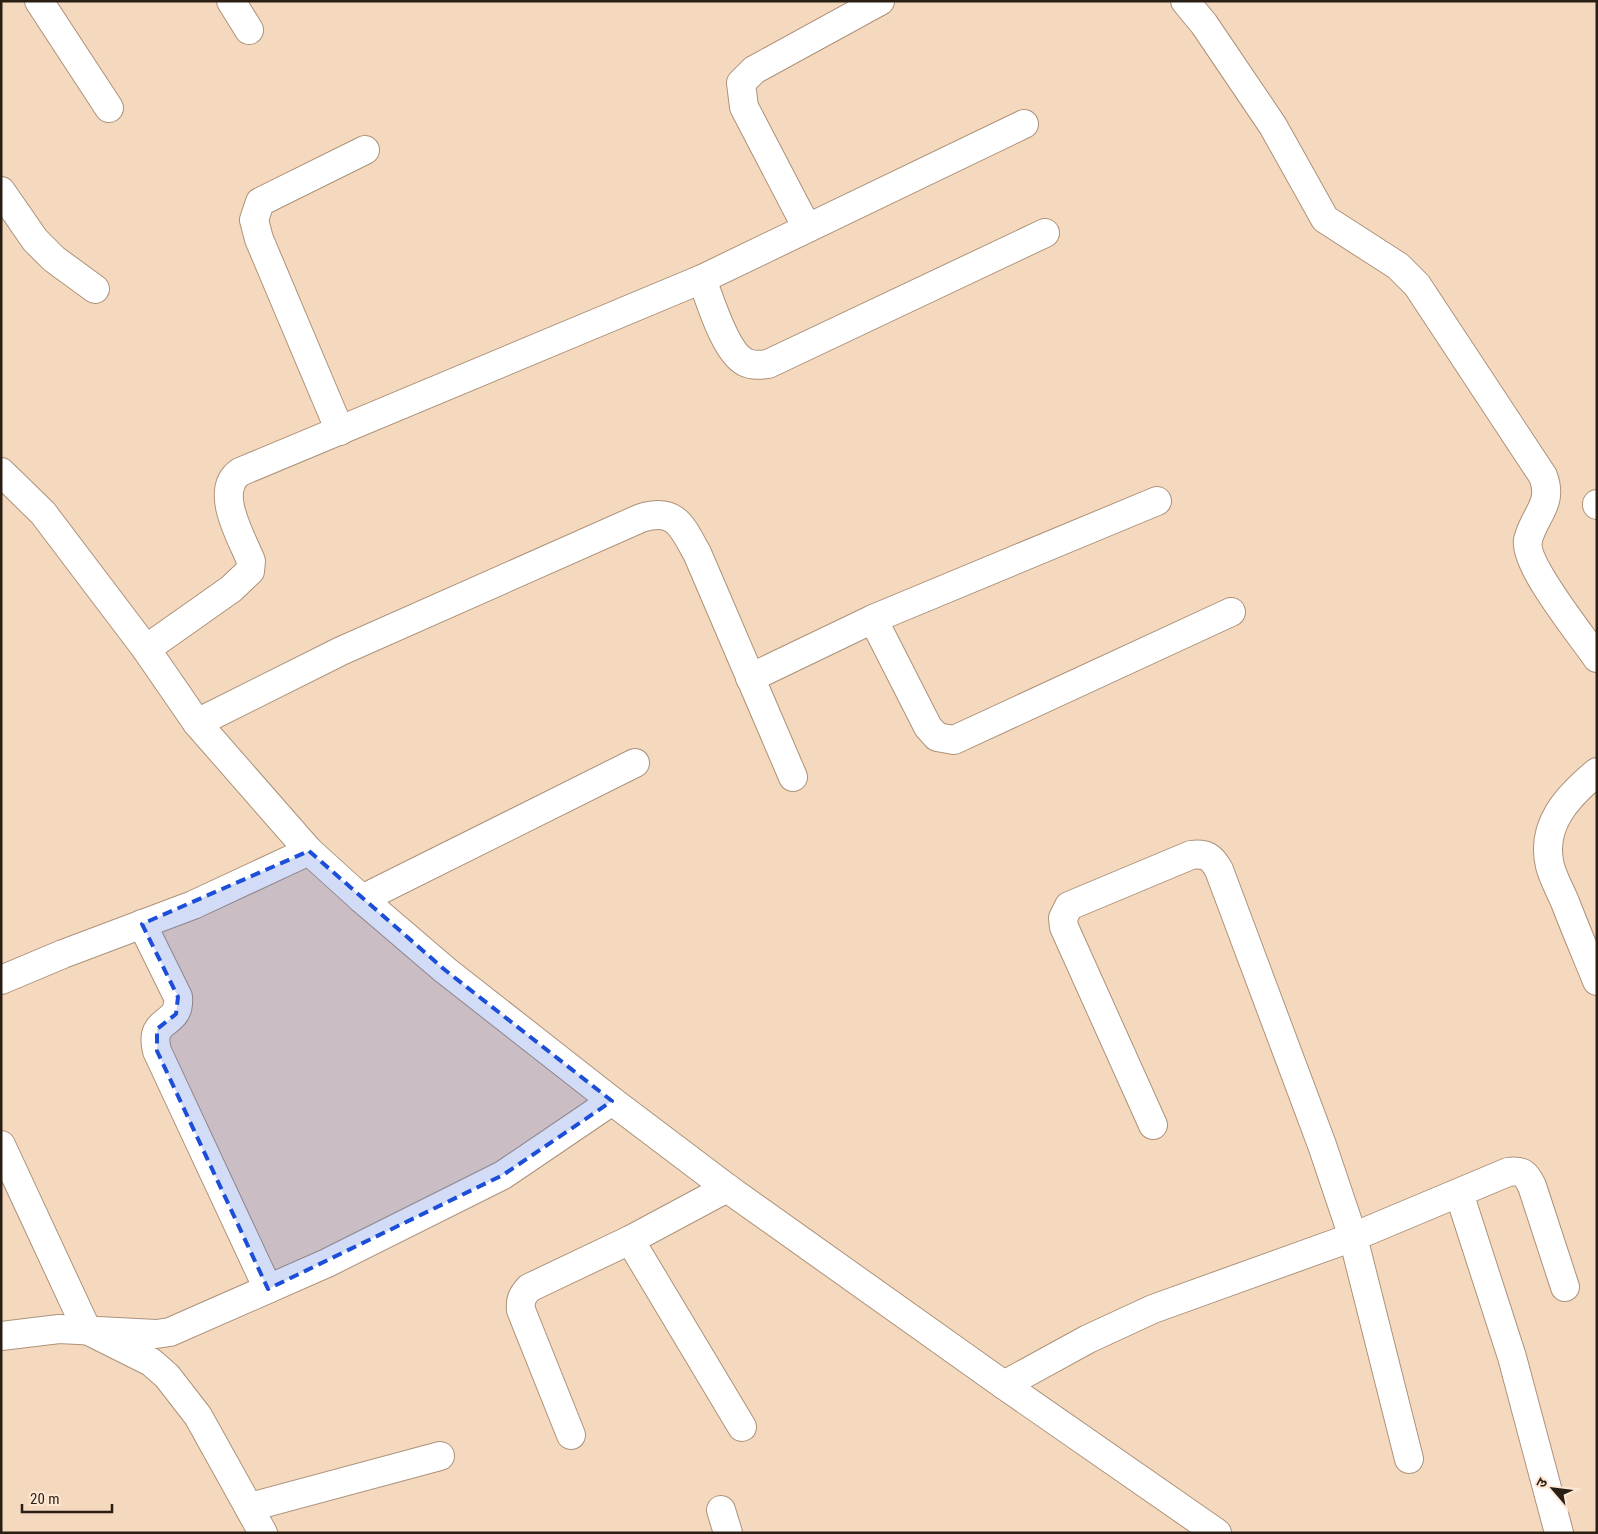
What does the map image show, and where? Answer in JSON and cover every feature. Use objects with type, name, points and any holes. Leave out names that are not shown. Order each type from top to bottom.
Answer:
[{"type":"street","points":[[39,1],[108,108]]},
{"type":"street","points":[[231,1],[249,30]]},
{"type":"street","points":[[807,228],[744,107],[741,83],[754,70],[880,1]]},
{"type":"street","points":[[1185,1],[1204,24],[1273,126],[1325,219],[1398,266],[1417,285],[1543,476],[1547,493],[1528,540],[1530,556],[1540,576],[1597,658]]},
{"type":"street","points":[[146,649],[231,589],[250,571],[251,561],[229,504],[227,493],[234,476],[702,279],[1024,124]]},
{"type":"street","points":[[340,431],[259,239],[254,220],[260,202],[365,150]]},
{"type":"street","points":[[1,191],[35,240],[54,259],[95,289]]},
{"type":"street","points":[[702,279],[729,344],[740,359],[758,366],[768,364],[1045,233]]},
{"type":"street","points":[[1,472],[43,513],[146,649],[197,723],[309,851],[362,899],[445,970],[612,1101],[727,1188],[1004,1385],[1217,1533]]},
{"type":"street","points":[[750,678],[873,619],[1157,501]]},
{"type":"street","points":[[197,723],[341,651],[653,514],[665,515],[674,518],[680,524],[697,553],[793,777]]},
{"type":"street","points":[[873,619],[928,727],[937,737],[954,740],[1231,612]]},
{"type":"street","points":[[362,899],[635,763]]},
{"type":"street","points":[[1597,772],[1575,790],[1560,809],[1548,842],[1550,866],[1597,980]]},
{"type":"street","points":[[1,980],[63,954],[192,905],[309,851]]},
{"type":"street","points":[[1153,1125],[1064,927],[1063,918],[1069,906],[1191,855],[1201,854],[1214,860],[1219,870],[1322,1145],[1353,1237],[1409,1459]]},
{"type":"street","points":[[142,924],[178,997],[179,1006],[176,1014],[157,1029],[155,1036],[157,1051],[268,1289]]},
{"type":"street","points":[[1,1336],[59,1329],[156,1334],[170,1332],[328,1263],[503,1175],[612,1101]]},
{"type":"street","points":[[1,1145],[88,1330],[151,1362],[167,1376],[198,1416],[263,1533]]},
{"type":"street","points":[[1004,1385],[1088,1339],[1153,1309],[1353,1237],[1508,1172],[1519,1171],[1526,1174],[1532,1186],[1566,1287]]},
{"type":"street","points":[[571,1435],[521,1310],[520,1300],[530,1288],[630,1240],[727,1188]]},
{"type":"street","points":[[1459,1193],[1512,1357],[1559,1533]]},
{"type":"street","points":[[630,1240],[742,1427]]},
{"type":"street","points":[[250,1507],[440,1456]]},
{"type":"highlighted area","points":[[309,851],[445,970],[612,1101],[503,1175],[268,1289],[157,1051],[157,1029],[176,1014],[178,997],[142,924]]}]
